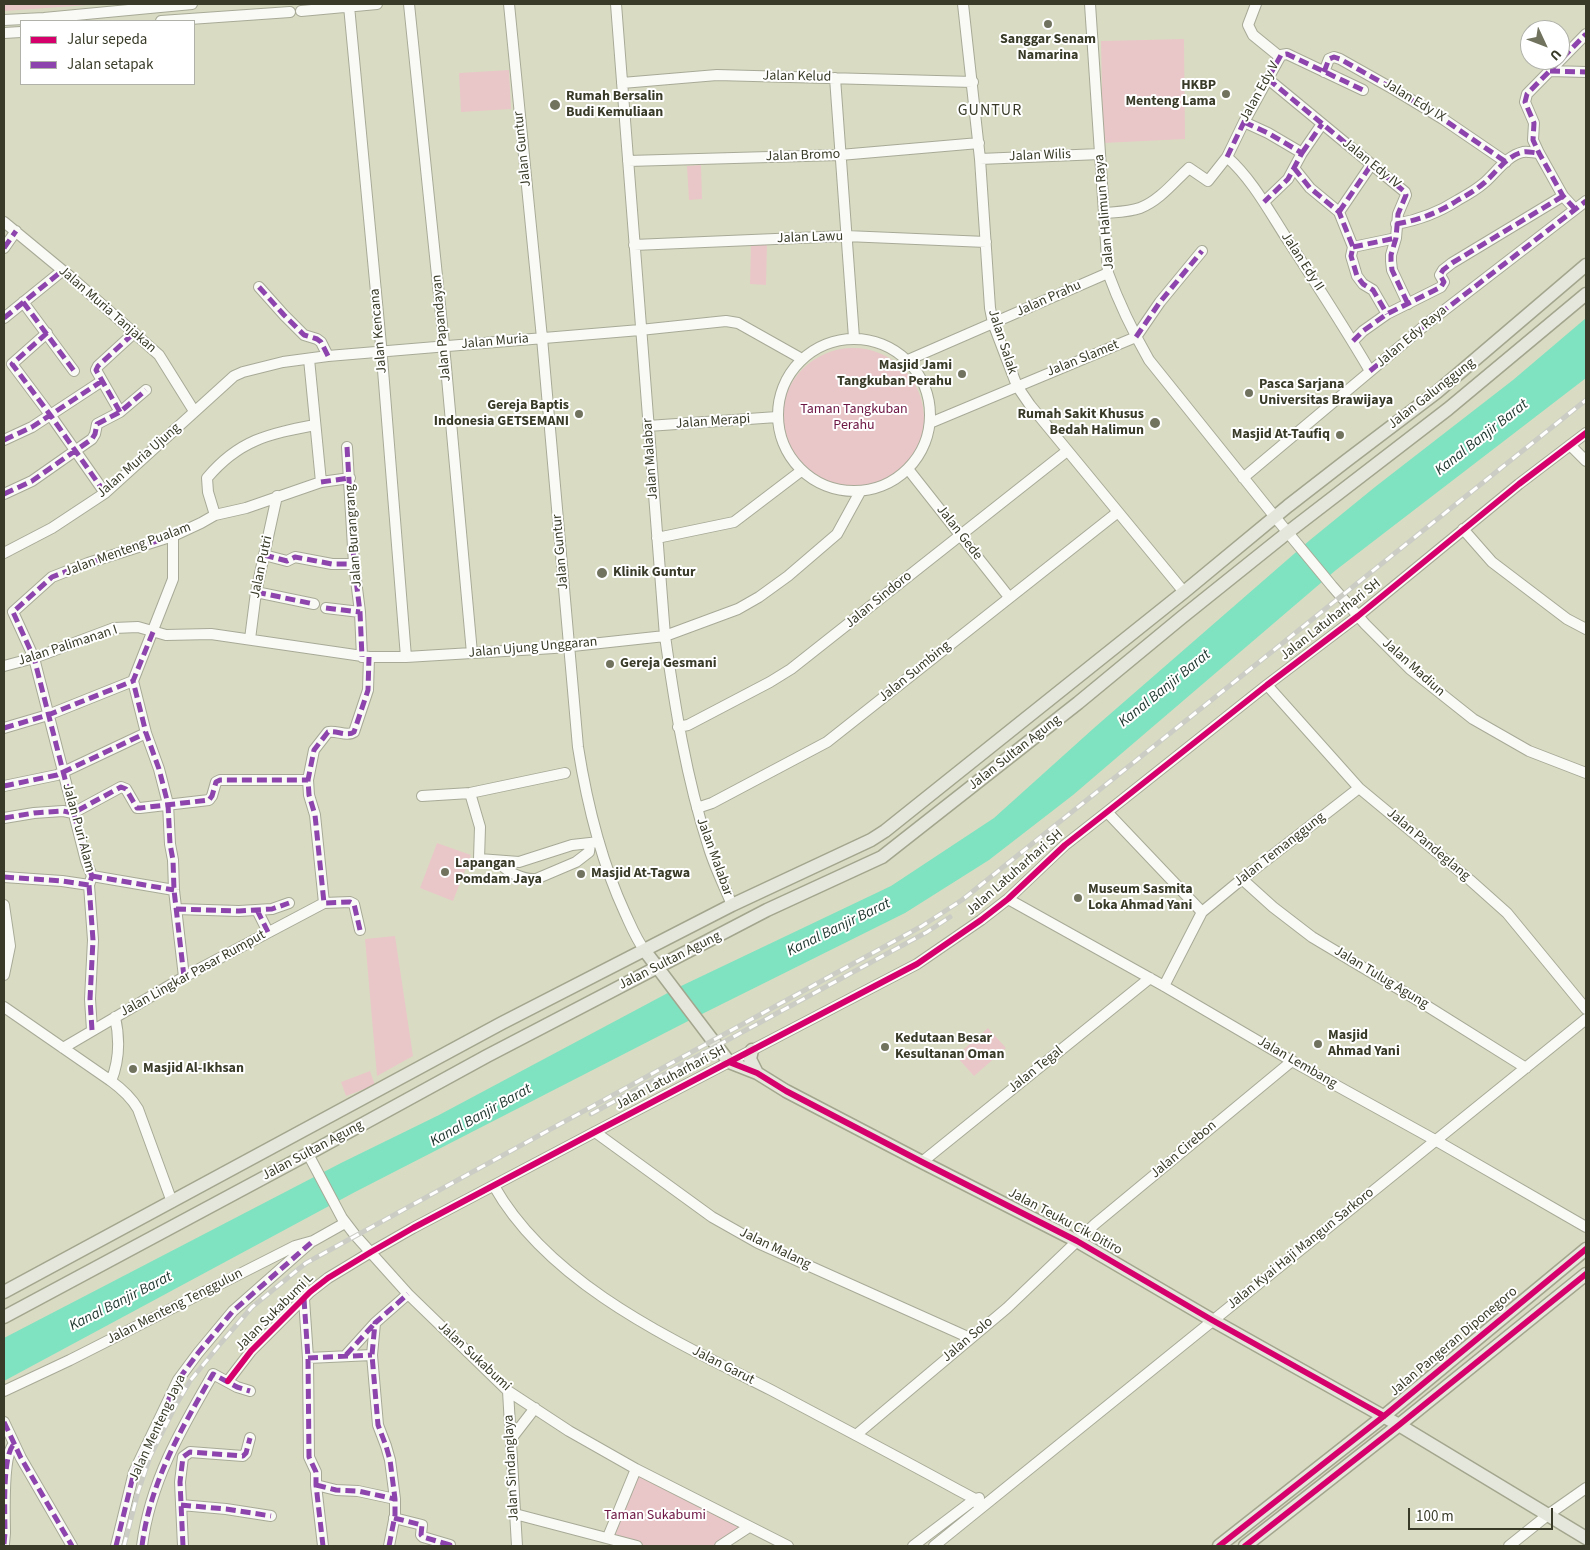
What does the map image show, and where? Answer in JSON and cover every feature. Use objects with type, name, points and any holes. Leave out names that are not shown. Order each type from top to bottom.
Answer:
[{"type":"main road","name":"Jalan Galunggung","points":[[1275,517],[1437,392],[1586,265]]},
{"type":"main road","name":"Jalan Galunggung","points":[[1290,535],[1448,409],[1586,294]]},
{"type":"main road","points":[[1500,339],[1513,354]]},
{"type":"main road","name":"Jalan Sultan Agung","points":[[4,1292],[379,1088],[732,905],[871,840],[886,831],[1164,609],[1275,517]]},
{"type":"main road","name":"Jalan Sultan Agung","points":[[4,1317],[487,1056],[767,910],[867,865],[890,851],[1070,710],[1175,623],[1290,535]]},
{"type":"main road","points":[[1164,609],[1175,623]]},
{"type":"main road","points":[[760,893],[767,910]]},
{"type":"main road","name":"Jalan Guntur","points":[[645,951],[729,1062]]},
{"type":"main road","points":[[477,1037],[487,1056]]},
{"type":"main road","points":[[752,1050],[750,1059],[757,1073]]},
{"type":"main road","name":"Jalan Teuku Cik Ditiro","points":[[729,1062],[757,1073],[922,1162],[1077,1241],[1212,1320],[1384,1416],[1586,1538]]},
{"type":"main road","name":"Jalan Pangeran Diponegoro","points":[[1219,1546],[1384,1416],[1586,1249]]},
{"type":"main road","name":"Jalan Pangeran Diponegoro","points":[[1245,1546],[1586,1274]]},
{"type":"street","points":[[4,20],[192,4]]},
{"type":"street","points":[[301,11],[377,4]]},
{"type":"street","name":"Jalan Papandayan","points":[[409,4],[444,347],[472,653]]},
{"type":"street","name":"Jalan Guntur","points":[[509,4],[542,338],[568,646],[581,769],[595,842],[613,888],[638,942],[645,951]]},
{"type":"street","name":"Jalan Malabar","points":[[616,4],[627,83],[628,161],[664,636],[678,727],[697,808],[708,847],[732,905]]},
{"type":"street","name":"Jalan Salak","points":[[963,4],[979,144],[990,308],[993,323],[1017,386],[1030,405],[1184,592]]},
{"type":"street","name":"Jalan Halimun Raya","points":[[1090,4],[1108,273],[1113,287],[1149,360],[1275,517]]},
{"type":"street","points":[[1256,4],[1248,25],[1253,35],[1280,57]]},
{"type":"street","name":"Jalan Kencana","points":[[349,6],[381,351],[406,657]]},
{"type":"street","points":[[175,20],[290,12]]},
{"type":"street","points":[[4,33],[20,32]]},
{"type":"street","points":[[1574,210],[1563,196],[1539,154],[1533,140],[1534,123],[1525,102],[1527,94],[1586,34]]},
{"type":"street","name":"Jalan Edy V","points":[[1104,213],[1131,210],[1148,204],[1189,168],[1208,180],[1227,157],[1280,57],[1287,54],[1362,90]]},
{"type":"street","name":"Jalan Edy IX","points":[[1324,72],[1329,59],[1334,57],[1340,59],[1443,119],[1506,162]]},
{"type":"street","points":[[1550,71],[1586,72]]},
{"type":"street","name":"Jalan Kelud","points":[[627,83],[717,75],[973,82]]},
{"type":"street","points":[[835,78],[854,338]]},
{"type":"street","name":"Jalan Edy IV","points":[[1268,79],[1405,192],[1406,195],[1400,207],[1396,224],[1396,238],[1391,255],[1392,270],[1408,304]]},
{"type":"street","points":[[1244,122],[1268,133],[1302,153]]},
{"type":"street","points":[[1264,202],[1288,178],[1322,124]]},
{"type":"street","name":"Jalan Bromo","points":[[628,161],[840,155],[979,144]]},
{"type":"street","points":[[1396,224],[1417,220],[1443,209],[1483,184],[1506,162],[1524,152],[1539,154]]},
{"type":"street","name":"Jalan Wilis","points":[[980,159],[1100,154]]},
{"type":"street","name":"Jalan Edy II","points":[[1227,157],[1238,167],[1264,202],[1353,341],[1370,371]]},
{"type":"street","points":[[1339,212],[1370,165]]},
{"type":"street","points":[[1294,168],[1310,188],[1339,212],[1353,246],[1350,256],[1357,276],[1363,284],[1373,290],[1386,314]]},
{"type":"street","points":[[1353,341],[1386,314],[1443,285],[1441,272],[1452,263],[1563,196]]},
{"type":"street","name":"Jalan Edy Raya","points":[[1243,478],[1429,322],[1586,201]]},
{"type":"street","name":"Jalan Muria Tanjakan","points":[[4,222],[159,355],[194,411]]},
{"type":"street","points":[[4,248],[16,232]]},
{"type":"street","name":"Jalan Lawu","points":[[634,245],[846,236],[986,242]]},
{"type":"street","points":[[1353,246],[1396,238]]},
{"type":"street","name":"Jalan Slamet","points":[[930,423],[1136,337],[1160,302],[1202,252]]},
{"type":"street","points":[[4,318],[62,271]]},
{"type":"street","name":"Jalan Prahu","points":[[908,360],[1108,273]]},
{"type":"street","points":[[260,287],[304,335],[321,342],[328,356]]},
{"type":"street","points":[[23,302],[74,371]]},
{"type":"street","name":"Jalan Muria","points":[[194,411],[234,376],[283,362],[381,351],[640,330],[726,321],[732,321],[802,359]]},
{"type":"street","points":[[47,333],[12,364],[105,493]]},
{"type":"street","points":[[120,412],[96,370],[134,333]]},
{"type":"street","points":[[854,338],[885,345],[908,360],[921,378],[926,389],[929,400],[930,423],[923,448],[908,469],[898,478],[886,485],[873,489],[847,492],[834,490],[817,482],[801,472],[794,464],[783,446],[777,417],[779,399],[784,384],[792,370],[802,359],[825,345],[854,338]]},
{"type":"street","points":[[309,359],[321,482],[246,508],[215,515],[208,492],[207,478],[226,458],[246,444],[260,438],[315,425]]},
{"type":"street","points":[[4,440],[51,416],[102,381]]},
{"type":"street","points":[[4,494],[32,481],[75,451],[94,437],[97,424],[120,412],[146,390]]},
{"type":"street","name":"Jalan Muria Ujung","points":[[4,553],[52,528],[105,493],[194,411]]},
{"type":"street","name":"Jalan Merapi","points":[[648,426],[777,417]]},
{"type":"street","name":"Jalan Latuharhari SH","points":[[371,1252],[595,1132],[917,964],[1008,899],[1065,845],[1267,685],[1358,616],[1463,529],[1586,433]]},
{"type":"street","points":[[1570,445],[1586,460]]},
{"type":"street","points":[[348,447],[350,478]]},
{"type":"street","name":"Jalan Sindoro","points":[[678,727],[688,724],[770,682],[791,668],[1067,451]]},
{"type":"street","name":"Jalan Gede","points":[[908,469],[1009,597]]},
{"type":"street","points":[[657,538],[734,522],[801,472]]},
{"type":"street","name":"Jalan Burangrang","points":[[321,482],[350,478],[354,564],[366,657]]},
{"type":"street","name":"Jalan Ujung Unggaran","points":[[152,632],[166,635],[211,634],[366,657],[406,657],[472,653],[664,636],[738,609],[759,597],[788,576],[836,534],[860,492]]},
{"type":"street","name":"Jalan Putri","points":[[250,639],[256,592],[277,496]]},
{"type":"street","name":"Jalan Sumbing","points":[[697,808],[712,803],[827,742],[1118,512]]},
{"type":"street","name":"Jalan Menteng Pualam","points":[[34,658],[8,614],[52,577],[88,563],[173,536],[215,515]]},
{"type":"street","name":"Jalan Madiun","points":[[1275,517],[1358,616],[1410,669],[1473,719],[1529,751],[1586,773]]},
{"type":"street","points":[[1463,529],[1492,562],[1568,619],[1586,629]]},
{"type":"street","points":[[173,536],[173,580],[133,682],[146,733],[159,769],[168,804],[174,890],[184,977]]},
{"type":"street","points":[[264,555],[287,561],[295,557],[332,564],[354,564]]},
{"type":"street","points":[[256,592],[314,604]]},
{"type":"street","points":[[326,608],[360,612]]},
{"type":"street","name":"Jalan Palimanan I","points":[[4,666],[34,658],[114,628],[138,627],[152,632]]},
{"type":"street","points":[[324,903],[315,815],[309,795],[308,780],[314,750],[328,732],[349,734],[354,732],[368,690],[366,657]]},
{"type":"street","name":"Jalan Puri Alam","points":[[34,658],[91,881],[93,940],[90,999],[92,1030]]},
{"type":"street","points":[[4,728],[48,715],[133,682]]},
{"type":"street","name":"Jalan Pandeglang","points":[[1267,685],[1359,788],[1470,880],[1507,914],[1586,1009]]},
{"type":"street","points":[[4,786],[62,772],[146,733]]},
{"type":"street","points":[[422,796],[470,793],[565,773]]},
{"type":"street","points":[[4,818],[34,813],[63,811],[73,813],[124,787],[137,808],[209,800],[216,782],[220,780],[308,780]]},
{"type":"street","name":"Jalan Temanggung","points":[[1202,912],[1359,788]]},
{"type":"street","points":[[470,793],[480,827],[479,859],[519,862],[572,844],[595,842]]},
{"type":"street","points":[[1107,812],[1202,912],[1164,986]]},
{"type":"street","points":[[500,861],[503,868],[518,875],[536,879],[576,862],[589,852],[595,842]]},
{"type":"street","points":[[4,878],[91,881],[174,890]]},
{"type":"street","name":"Jalan Tulug Agung","points":[[1242,879],[1272,907],[1312,937],[1420,1001],[1526,1068]]},
{"type":"street","name":"Jalan Lembang","points":[[1008,899],[1586,1227]]},
{"type":"street","points":[[176,909],[257,910],[272,909],[289,902]]},
{"type":"street","name":"Jalan Lingkar Pasar Rumput","points":[[63,1048],[184,977],[324,903],[350,902],[354,904],[360,930]]},
{"type":"street","points":[[4,905],[10,946],[4,975]]},
{"type":"street","points":[[257,910],[268,932]]},
{"type":"street","name":"Jalan Tegal","points":[[922,1162],[1150,978]]},
{"type":"street","points":[[4,1007],[127,1093],[138,1109],[172,1202]]},
{"type":"street","points":[[111,1081],[117,1067],[119,1043],[115,1017]]},
{"type":"street","name":"Jalan Kyai Haji Mangun Sarkoro","points":[[977,1503],[993,1497],[1586,1019]]},
{"type":"street","name":"Jalan Cirebon","points":[[1077,1241],[1292,1061]]},
{"type":"street","name":"Jalan Malang","points":[[595,1132],[712,1216],[758,1243],[970,1338]]},
{"type":"street","name":"Jalan Sukabumi","points":[[308,1154],[344,1221],[408,1294],[508,1391],[569,1431],[636,1469],[788,1546]]},
{"type":"street","name":"Jalan Garut","points":[[494,1186],[499,1196],[527,1232],[553,1258],[622,1310],[856,1435],[977,1503]]},
{"type":"street","name":"Jalan Menteng Tenggulun","points":[[4,1391],[70,1360],[295,1246],[313,1241],[344,1221]]},
{"type":"street","name":"Jalan Menteng Jaya","points":[[116,1546],[134,1472],[178,1380],[233,1311],[313,1241]]},
{"type":"street","name":"Jalan Solo","points":[[856,1435],[1007,1308],[1077,1241]]},
{"type":"street","name":"Jalan Sukabumi L","points":[[228,1381],[251,1351],[317,1286],[371,1252]]},
{"type":"street","points":[[346,1355],[375,1324],[408,1294]]},
{"type":"street","points":[[304,1299],[308,1358],[309,1457],[316,1472],[323,1546]]},
{"type":"street","points":[[375,1324],[372,1355],[378,1426],[390,1460],[395,1499],[389,1546]]},
{"type":"street","points":[[308,1358],[372,1355]]},
{"type":"street","name":"Jalan Menteng Jaya","points":[[142,1546],[144,1528],[161,1472],[186,1420],[213,1374],[228,1381]]},
{"type":"street","points":[[228,1381],[237,1387],[250,1391]]},
{"type":"street","name":"Jalan Sindanglaya","points":[[508,1391],[516,1546]]},
{"type":"street","points":[[511,1439],[535,1408]]},
{"type":"street","points":[[183,1546],[180,1482],[183,1458],[178,1448],[186,1420]]},
{"type":"street","points":[[4,1422],[44,1501],[72,1546]]},
{"type":"street","points":[[183,1458],[190,1452],[243,1456],[246,1453],[250,1438]]},
{"type":"street","points":[[4,1544],[4,1493],[8,1451],[14,1444]]},
{"type":"street","points":[[608,1538],[636,1469]]},
{"type":"street","points":[[316,1485],[395,1499]]},
{"type":"street","points":[[1509,1546],[1586,1488]]},
{"type":"street","points":[[912,1546],[977,1503]]},
{"type":"street","points":[[934,1546],[977,1503]]},
{"type":"street","points":[[181,1505],[271,1516]]},
{"type":"street","points":[[515,1514],[637,1546]]},
{"type":"street","points":[[394,1518],[422,1525],[421,1535],[423,1537],[450,1546]]},
{"type":"street","points":[[720,1546],[749,1527]]},
{"type":"street","points":[[922,1538],[930,1546]]},
{"type":"green space","points":[[4,4],[103,4],[4,11]]},
{"type":"green space","points":[[1184,39],[1185,139],[1103,143],[1101,41]]},
{"type":"green space","points":[[509,70],[511,109],[461,112],[459,73]]},
{"type":"green space","points":[[701,165],[702,199],[689,200],[687,166]]},
{"type":"green space","points":[[751,244],[767,244],[766,285],[750,284]]},
{"type":"green space","name":"Taman Tangkuban Perahu","points":[[853,348],[880,354],[892,360],[903,369],[912,380],[918,392],[924,419],[918,446],[912,458],[903,469],[892,478],[880,484],[853,490],[826,484],[814,478],[803,469],[794,458],[788,446],[782,419],[788,392],[794,380],[803,369],[814,360],[826,354]]},
{"type":"green space","name":"Lapangan Pomdam Jaya","points":[[437,843],[471,855],[453,901],[420,888]]},
{"type":"green space","points":[[395,936],[413,1056],[377,1076],[365,939]]},
{"type":"green space","points":[[988,1028],[1006,1048],[974,1076],[956,1056]]},
{"type":"green space","points":[[370,1071],[375,1085],[346,1096],[341,1082]]},
{"type":"green space","name":"Taman Sukabumi","points":[[638,1472],[744,1526],[717,1546],[647,1546],[611,1536]]},
{"type":"water","name":"Kanal Banjir Barat","points":[[1586,318],[1586,378],[1336,570],[1073,795],[989,860],[905,913],[696,1017],[355,1192],[4,1381],[4,1338],[341,1163],[439,1115],[679,987],[891,886],[994,818],[1094,728],[1310,540],[1513,380]]},
{"type":"railway","points":[[124,1546],[138,1492],[150,1457],[190,1381],[252,1307],[306,1263],[922,926],[962,900],[1586,400]]},
{"type":"railway","points":[[591,1114],[927,932],[950,917]]},
{"type":"marked path","points":[[1575,209],[1563,196],[1539,153],[1533,140],[1534,123],[1525,102],[1527,94],[1586,34]]},
{"type":"marked path","points":[[1227,157],[1281,55],[1287,54],[1363,90]]},
{"type":"marked path","points":[[1324,72],[1329,59],[1334,57],[1340,59],[1443,119],[1506,162]]},
{"type":"marked path","points":[[1550,71],[1586,72]]},
{"type":"marked path","points":[[1268,79],[1405,192],[1406,195],[1398,214],[1396,238],[1391,261],[1392,270],[1408,304]]},
{"type":"marked path","points":[[1244,122],[1268,133],[1302,153],[1288,179],[1264,202]]},
{"type":"marked path","points":[[1302,153],[1322,124]]},
{"type":"marked path","points":[[1396,224],[1428,215],[1451,205],[1481,186],[1506,161],[1517,154],[1525,152],[1539,153]]},
{"type":"marked path","points":[[1339,212],[1371,165]]},
{"type":"marked path","points":[[1294,168],[1310,188],[1339,212],[1353,247],[1351,256],[1357,276],[1363,284],[1373,290],[1387,314]]},
{"type":"marked path","points":[[1353,341],[1363,331],[1387,314],[1441,287],[1444,282],[1440,275],[1452,263],[1563,196]]},
{"type":"marked path","points":[[1370,371],[1429,322],[1586,201]]},
{"type":"marked path","points":[[4,248],[16,231]]},
{"type":"marked path","points":[[1353,247],[1396,238]]},
{"type":"marked path","points":[[1136,337],[1160,302],[1202,251]]},
{"type":"marked path","points":[[4,318],[62,271]]},
{"type":"marked path","points":[[259,287],[304,335],[321,342],[328,356]]},
{"type":"marked path","points":[[23,302],[74,371]]},
{"type":"marked path","points":[[47,333],[12,364],[105,493]]},
{"type":"marked path","points":[[120,412],[96,370],[134,333]]},
{"type":"marked path","points":[[4,440],[32,427],[102,381]]},
{"type":"marked path","points":[[4,494],[32,481],[92,439],[97,424],[120,412],[146,390]]},
{"type":"marked path","points":[[347,447],[362,657]]},
{"type":"marked path","points":[[321,482],[350,478]]},
{"type":"marked path","points":[[92,1030],[90,999],[93,940],[89,885],[92,876],[86,861],[34,658],[13,612],[52,577],[88,563],[173,536]]},
{"type":"marked path","points":[[264,555],[287,561],[295,557],[332,564],[354,564]]},
{"type":"marked path","points":[[256,592],[314,604]]},
{"type":"marked path","points":[[326,608],[360,612]]},
{"type":"marked path","points":[[153,632],[133,681],[146,733],[159,769],[168,804],[174,890],[184,977]]},
{"type":"marked path","points":[[360,930],[354,904],[350,902],[324,903],[315,815],[309,795],[308,780],[314,750],[328,732],[348,734],[354,732],[368,690],[369,657]]},
{"type":"marked path","points":[[4,728],[48,715],[133,681]]},
{"type":"marked path","points":[[4,786],[57,775],[146,733]]},
{"type":"marked path","points":[[4,818],[34,813],[63,811],[73,813],[121,787],[126,789],[137,808],[140,808],[209,800],[216,782],[220,780],[308,780]]},
{"type":"marked path","points":[[92,876],[174,890]]},
{"type":"marked path","points":[[4,877],[89,885]]},
{"type":"marked path","points":[[176,909],[239,911],[272,909],[289,903]]},
{"type":"marked path","points":[[257,910],[268,932]]},
{"type":"marked path","points":[[116,1546],[134,1472],[178,1380],[233,1311],[313,1241]]},
{"type":"marked path","points":[[389,1546],[395,1515],[395,1499],[390,1460],[378,1425],[372,1355],[375,1323],[408,1294]]},
{"type":"marked path","points":[[304,1299],[308,1358],[309,1457],[316,1472],[323,1546]]},
{"type":"marked path","points":[[346,1355],[375,1323]]},
{"type":"marked path","points":[[308,1358],[372,1355]]},
{"type":"marked path","points":[[142,1546],[152,1500],[168,1457],[213,1374],[237,1387],[250,1391]]},
{"type":"marked path","points":[[4,1422],[21,1458],[72,1546]]},
{"type":"marked path","points":[[183,1546],[180,1482],[183,1457],[190,1452],[243,1456],[246,1453],[250,1438]]},
{"type":"marked path","points":[[4,1544],[6,1472],[10,1450],[14,1444]]},
{"type":"marked path","points":[[316,1485],[395,1499]]},
{"type":"marked path","points":[[181,1505],[271,1516]]},
{"type":"marked path","points":[[394,1518],[422,1525],[421,1535],[423,1537],[450,1546]]},
{"type":"cycle path","points":[[228,1381],[251,1351],[310,1292],[328,1278],[413,1228],[917,964],[981,920],[1008,899],[1065,845],[1267,685],[1358,616],[1519,484],[1586,433]]},
{"type":"cycle path","points":[[729,1062],[757,1073],[786,1091],[1077,1241],[1212,1320],[1384,1416]]},
{"type":"cycle path","points":[[1219,1546],[1384,1416],[1586,1249]]},
{"type":"cycle path","points":[[1245,1546],[1586,1274]]},
{"type":"place","name":"Sanggar Senam Namarina","points":[[1048,24]]},
{"type":"place","name":"HKBP Menteng Lama","points":[[1226,94]]},
{"type":"place","name":"Rumah Bersalin Budi Kemuliaan","points":[[555,105]]},
{"type":"place","name":"Masjid Jami Tangkuban Perahu","points":[[962,374]]},
{"type":"place","name":"Pasca Sarjana Universitas Brawijaya","points":[[1249,393]]},
{"type":"place","name":"Gereja Baptis Indonesia GETSEMANI","points":[[579,414]]},
{"type":"place","name":"Rumah Sakit Khusus Bedah Halimun","points":[[1155,423]]},
{"type":"place","name":"Masjid At-Taufiq","points":[[1340,435]]},
{"type":"place","name":"Klinik Guntur","points":[[602,573]]},
{"type":"place","name":"Gereja Gesmani","points":[[610,664]]},
{"type":"place","name":"Lapangan Pomdam Jaya","points":[[445,872]]},
{"type":"place","name":"Masjid At-Tagwa","points":[[581,874]]},
{"type":"place","name":"Museum Sasmita Loka Ahmad Yani","points":[[1078,898]]},
{"type":"place","name":"Masjid Ahmad Yani","points":[[1318,1044]]},
{"type":"place","name":"Kedutaan Besar Kesultanan Oman","points":[[885,1047]]},
{"type":"place","name":"Masjid Al-Ikhsan","points":[[133,1069]]},
{"type":"district","name":"GUNTUR","points":[[990,111]]}]
